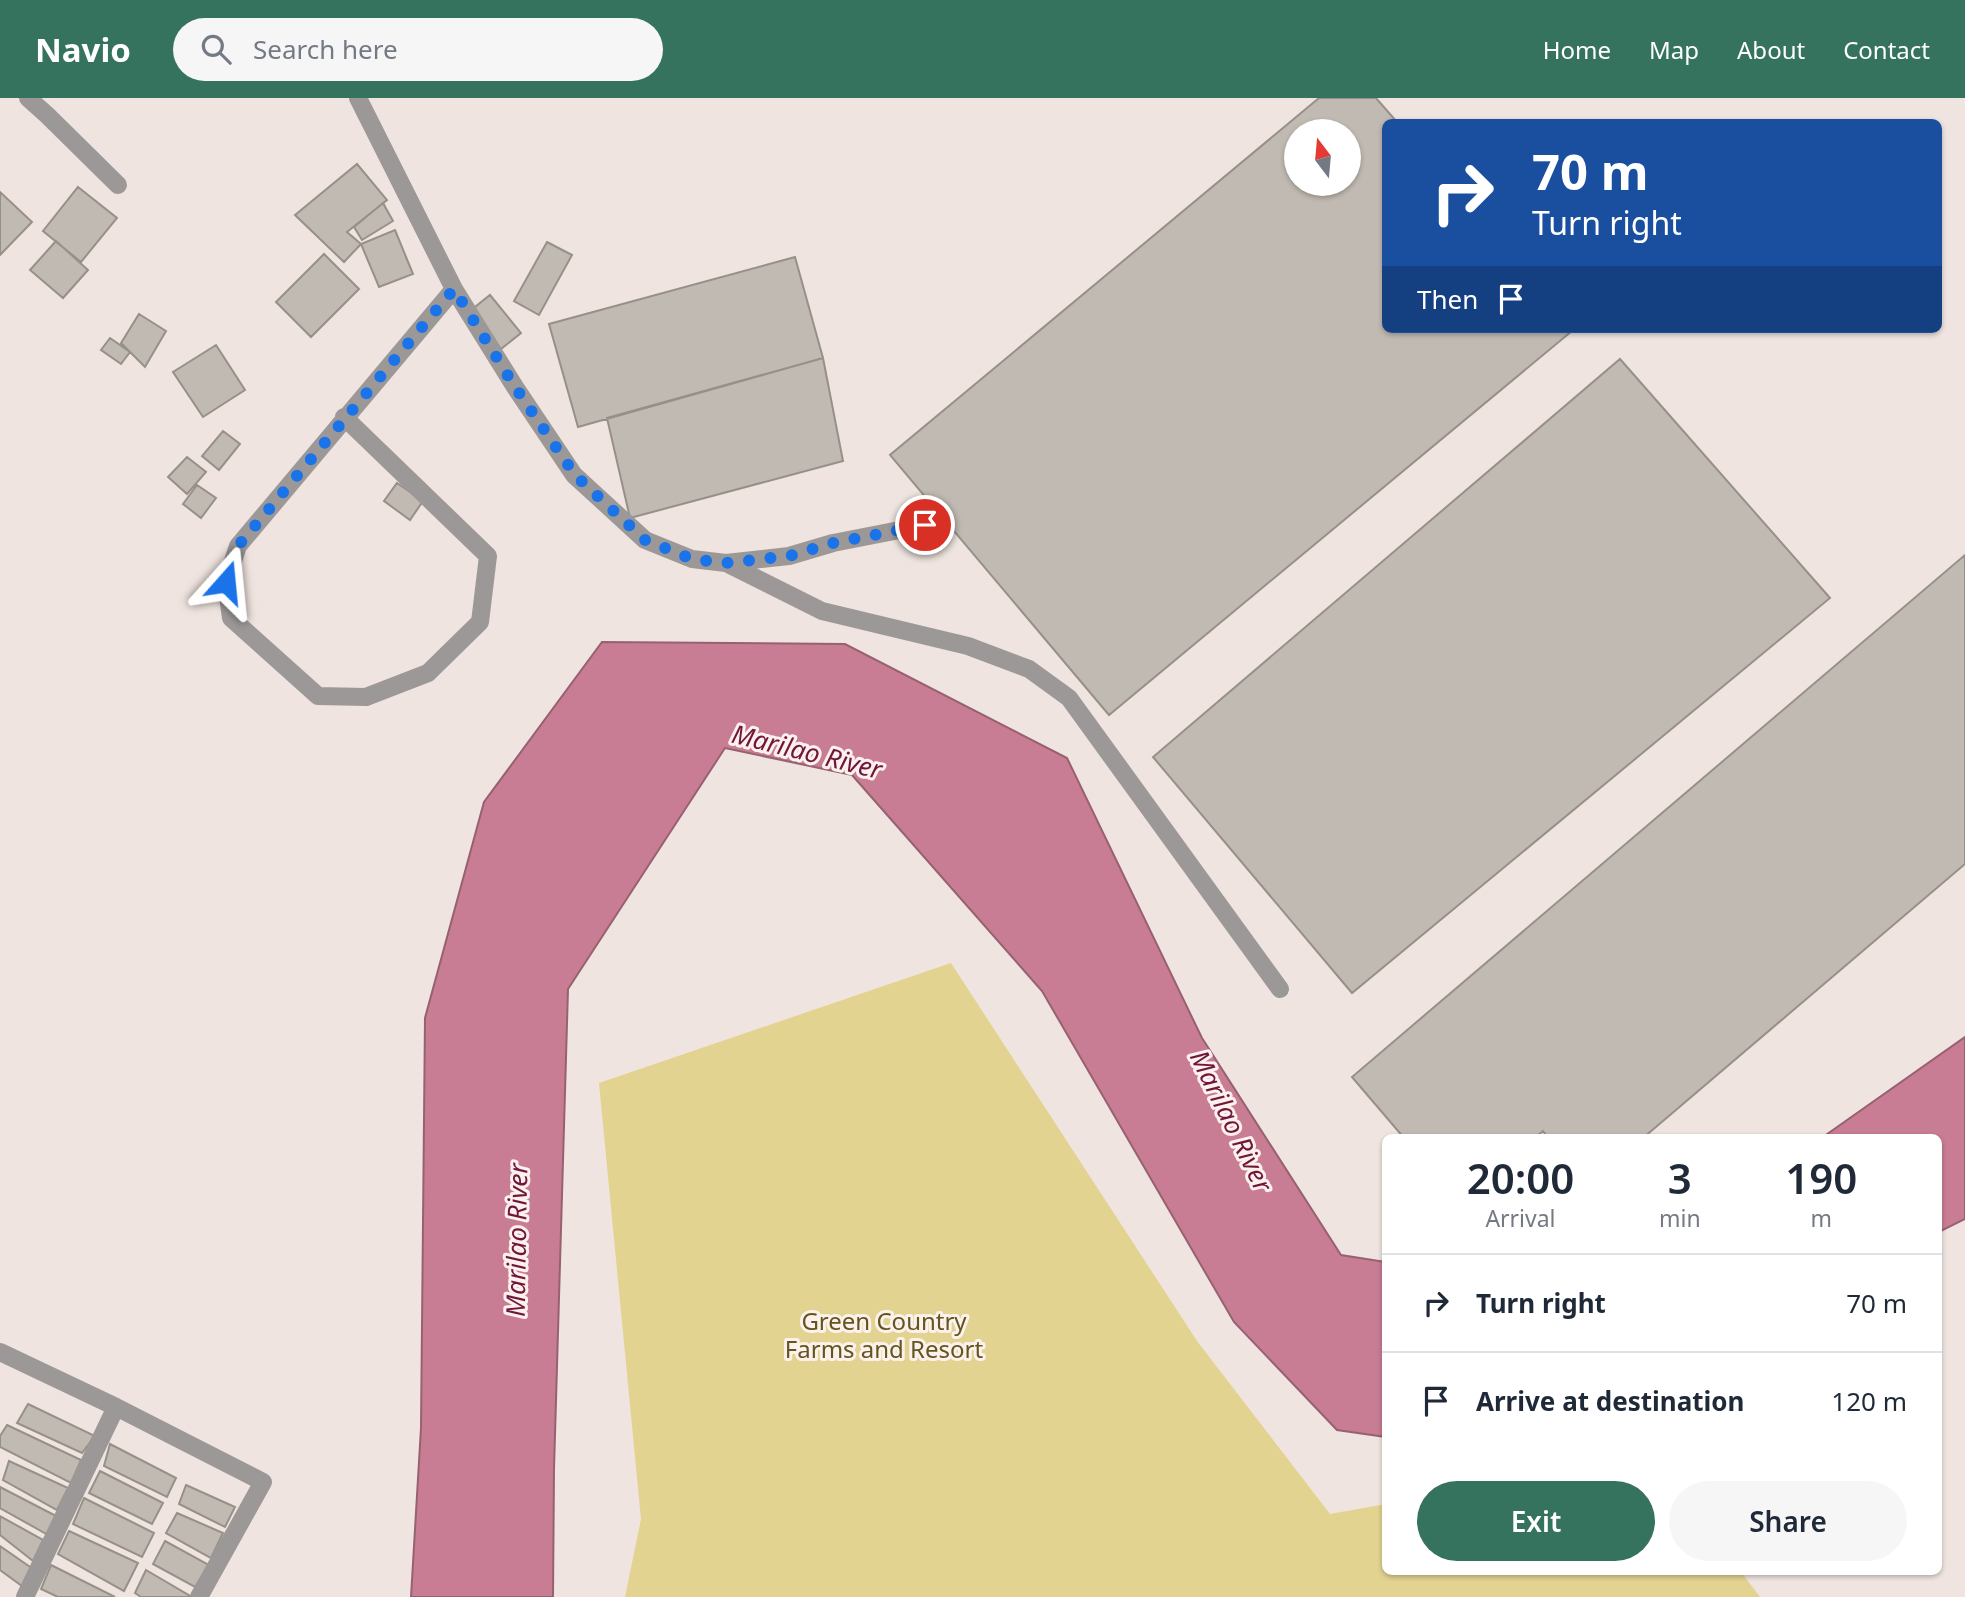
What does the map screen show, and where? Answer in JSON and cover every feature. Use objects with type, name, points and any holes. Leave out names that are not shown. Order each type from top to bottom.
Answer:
[{"type":"street","points":[[28,98],[118,185]]},
{"type":"street","points":[[358,98],[454,289],[515,387],[575,475],[645,540],[692,559],[726,563],[789,556],[833,543],[925,525]]},
{"type":"street","points":[[344,417],[488,556],[480,622],[428,673],[366,697],[318,696],[231,618],[226,582],[238,546],[344,417],[454,289]]},
{"type":"street","points":[[726,563],[822,611],[968,646],[1029,669],[1069,698],[1280,989]]},
{"type":"street","points":[[0,1352],[263,1482],[199,1597]]},
{"type":"street","points":[[25,1597],[116,1407]]},
{"type":"green space","name":"Green Country Farms and Resort","points":[[951,963],[1197,1341],[1330,1514],[1382,1505],[1382,1575],[1743,1575],[1760,1597],[625,1597],[641,1519],[599,1083]]},
{"type":"water","name":"Marilao River","points":[[602,642],[845,644],[1067,758],[1202,1038],[1341,1255],[1382,1261],[1382,1436],[1337,1430],[1234,1322],[1042,991],[852,775],[725,748],[568,989],[554,1469],[553,1597],[411,1597],[421,1428],[425,1018],[484,802]]},
{"type":"water","points":[[1965,1037],[1965,1219],[1942,1230],[1942,1134],[1827,1134]]},
{"type":"building","points":[[1319,98],[1376,98],[1394,119],[1382,119],[1382,333],[1570,333],[1109,715],[890,455],[1284,127],[1284,196],[1362,196],[1362,119],[1294,119]]},
{"type":"building","points":[[357,164],[387,200],[347,232],[361,244],[344,262],[295,215]]},
{"type":"building","points":[[78,187],[117,218],[81,262],[43,231]]},
{"type":"building","points":[[0,192],[32,222],[0,255]]},
{"type":"building","points":[[383,203],[393,221],[362,240],[354,227]]},
{"type":"building","points":[[395,230],[413,274],[379,287],[361,244]]},
{"type":"building","points":[[56,241],[88,270],[63,298],[30,270]]},
{"type":"building","points":[[547,242],[572,255],[539,315],[514,301]]},
{"type":"building","points":[[324,254],[359,289],[311,337],[276,302]]},
{"type":"building","points":[[795,257],[823,358],[578,427],[549,324]]},
{"type":"building","points":[[490,295],[521,333],[501,349],[470,311]]},
{"type":"building","points":[[139,314],[166,331],[145,367],[121,343]]},
{"type":"building","points":[[110,338],[130,352],[121,364],[101,350]]},
{"type":"building","points":[[216,345],[245,390],[203,417],[173,372]]},
{"type":"building","points":[[823,358],[843,461],[630,518],[607,418]]},
{"type":"building","points":[[1620,359],[1830,598],[1352,993],[1153,757]]},
{"type":"building","points":[[223,431],[240,444],[219,470],[202,456]]},
{"type":"building","points":[[187,457],[206,472],[187,494],[168,477]]},
{"type":"building","points":[[397,483],[423,501],[410,520],[384,501]]},
{"type":"building","points":[[197,485],[216,498],[201,518],[183,504]]},
{"type":"building","points":[[1965,555],[1965,864],[1648,1134],[1545,1134],[1543,1131],[1540,1134],[1401,1134],[1352,1077]]},
{"type":"building","points":[[28,1404],[95,1436],[82,1453],[17,1423]]},
{"type":"building","points":[[7,1425],[81,1460],[71,1483],[0,1447],[0,1436]]},
{"type":"building","points":[[110,1444],[176,1478],[167,1497],[104,1466]]},
{"type":"building","points":[[9,1461],[68,1488],[57,1510],[3,1480]]},
{"type":"building","points":[[100,1471],[163,1503],[152,1524],[89,1493]]},
{"type":"building","points":[[186,1485],[235,1507],[225,1527],[179,1504]]},
{"type":"building","points":[[0,1487],[58,1517],[48,1535],[0,1508]]},
{"type":"building","points":[[84,1498],[154,1533],[142,1557],[73,1524]]},
{"type":"building","points":[[177,1513],[223,1533],[211,1558],[166,1533]]},
{"type":"building","points":[[0,1516],[43,1540],[33,1561],[0,1535]]},
{"type":"building","points":[[69,1531],[138,1563],[124,1591],[58,1554]]},
{"type":"building","points":[[165,1541],[209,1565],[195,1587],[153,1564]]},
{"type":"building","points":[[0,1546],[33,1569],[22,1586],[0,1570]]},
{"type":"building","points":[[51,1565],[115,1597],[58,1597],[41,1589]]},
{"type":"building","points":[[146,1570],[192,1597],[141,1597],[135,1593]]},
{"type":"route","points":[[226,582],[238,546],[454,289],[515,387],[575,475],[645,540],[692,559],[726,563],[789,556],[833,543],[925,525]]}]
